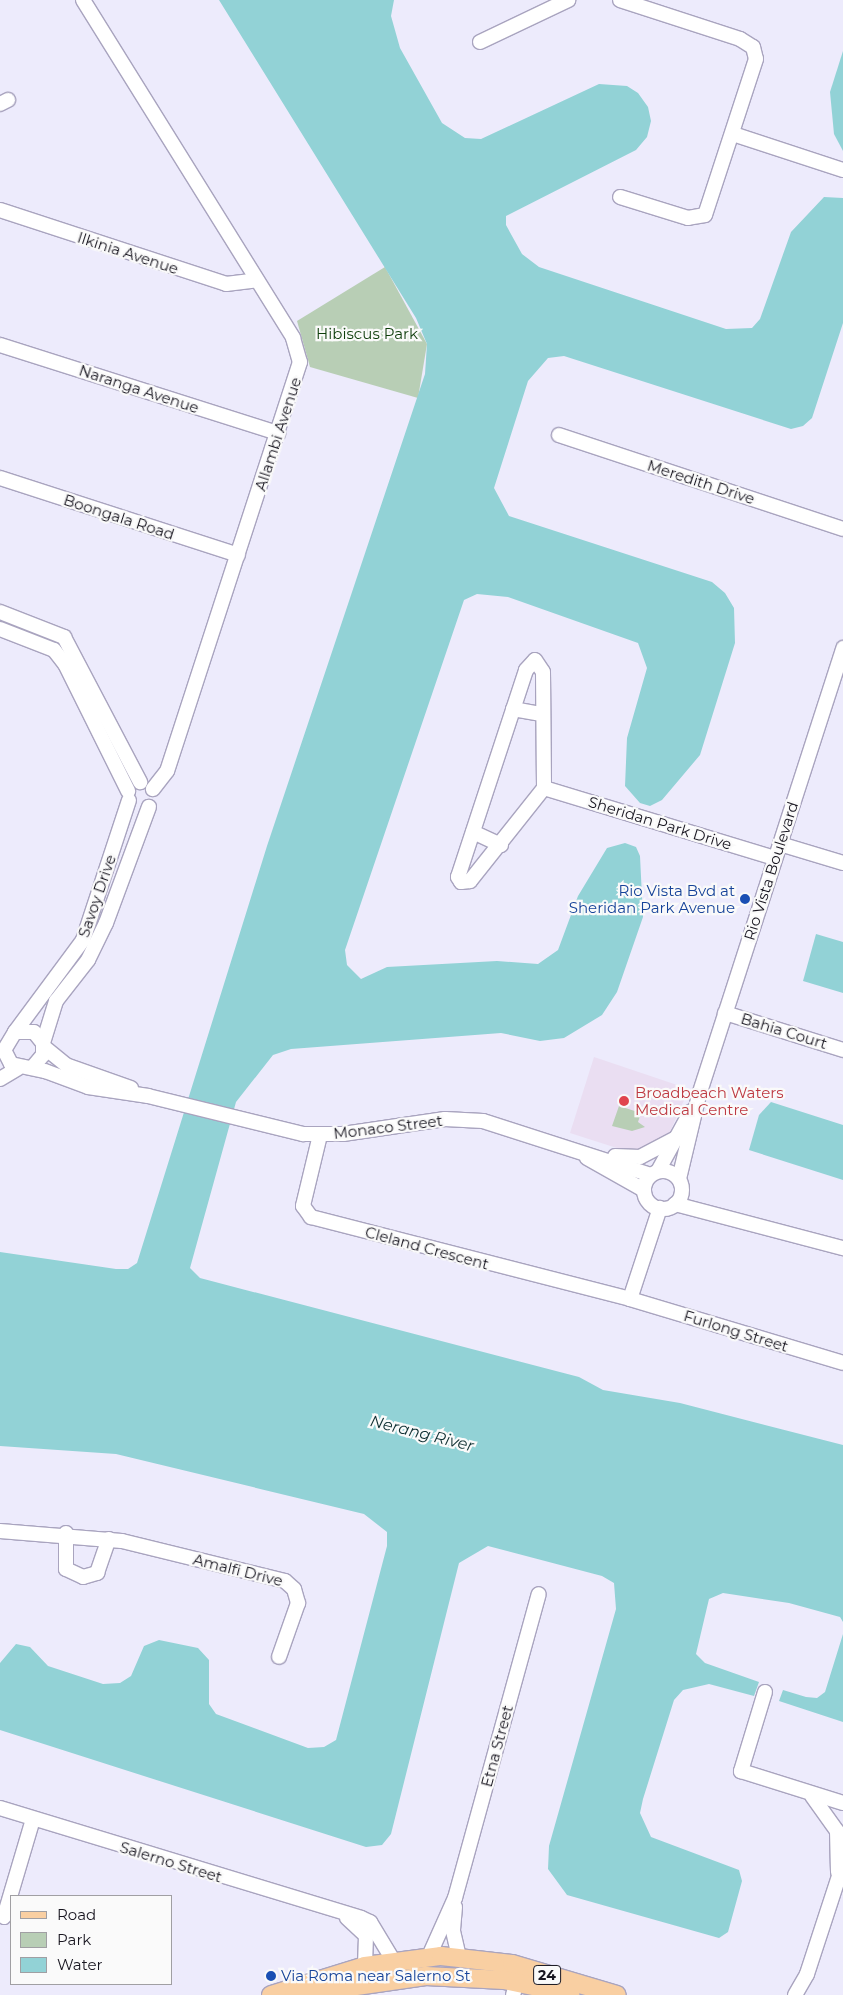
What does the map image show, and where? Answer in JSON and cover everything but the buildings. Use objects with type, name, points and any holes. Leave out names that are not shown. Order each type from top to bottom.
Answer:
[{"type":"main road","name":"24","points":[[271,1995],[369,1965],[393,1960],[429,1956],[459,1956],[476,1958],[616,1995]]},
{"type":"main road","name":"24","points":[[294,1995],[395,1979],[493,1978],[515,1988],[576,1995]]},
{"type":"street","name":"Allambi Avenue","points":[[83,0],[293,338],[300,362],[167,771],[153,789]]},
{"type":"street","points":[[480,42],[568,0]]},
{"type":"street","points":[[620,0],[740,39],[753,47],[755,66],[708,210],[701,218],[688,218],[620,197]]},
{"type":"street","points":[[733,134],[843,170]]},
{"type":"street","name":"Ilkinia Avenue","points":[[0,210],[226,284],[257,280]]},
{"type":"street","name":"Naranga Avenue","points":[[0,344],[278,433]]},
{"type":"street","name":"Meredith Drive","points":[[559,435],[843,529]]},
{"type":"street","name":"Boongala Road","points":[[0,478],[238,556]]},
{"type":"street","points":[[0,612],[64,637],[140,782],[153,789]]},
{"type":"street","points":[[0,629],[54,650],[113,762],[128,795],[136,808],[149,806]]},
{"type":"street","name":"Rio Vista Boulevard","points":[[680,1185],[699,1095],[775,858],[839,674],[843,648]]},
{"type":"street","points":[[536,660],[543,672],[542,714],[544,788],[501,845],[470,881],[461,882],[458,877],[528,665],[536,660]]},
{"type":"street","points":[[513,710],[542,714]]},
{"type":"street","points":[[113,762],[127,756]]},
{"type":"street","points":[[128,795],[140,782]]},
{"type":"street","name":"Sheridan Park Drive","points":[[544,788],[775,858]]},
{"type":"street","name":"Savoy Drive","points":[[43,1045],[56,1001],[88,960],[106,924],[149,806],[153,789]]},
{"type":"street","name":"Savoy Drive","points":[[15,1032],[83,940],[128,795]]},
{"type":"street","points":[[473,832],[501,845]]},
{"type":"street","points":[[780,844],[843,863]]},
{"type":"street","name":"Bahia Court","points":[[725,1013],[843,1050]]},
{"type":"street","points":[[0,1078],[39,1063],[43,1045],[34,1032],[15,1032],[2,1053],[25,1068]]},
{"type":"street","name":"Monaco Street","points":[[43,1045],[71,1068],[148,1096],[265,1127],[320,1135],[462,1120],[502,1124],[570,1148],[655,1173]]},
{"type":"street","name":"Monaco Street","points":[[25,1068],[88,1088],[148,1096]]},
{"type":"street","name":"Rio Vista Boulevard","points":[[655,1173],[678,1137],[699,1095]]},
{"type":"street","points":[[285,1131],[305,1143],[314,1157]]},
{"type":"street","name":"Cleland Crescent","points":[[320,1135],[303,1206],[311,1217],[630,1299]]},
{"type":"street","points":[[605,1157],[640,1157],[678,1137]]},
{"type":"street","name":"Monaco Street","points":[[570,1148],[644,1190]]},
{"type":"street","points":[[730,1215],[680,1185],[655,1173],[644,1190],[649,1202],[660,1208],[675,1204],[730,1215],[843,1248]]},
{"type":"street","points":[[675,1204],[680,1185]]},
{"type":"street","points":[[630,1299],[660,1208]]},
{"type":"street","name":"Furlong Street","points":[[630,1299],[843,1363]]},
{"type":"street","name":"Amalfi Drive","points":[[0,1531],[66,1534],[108,1539],[288,1582],[298,1603],[279,1657]]},
{"type":"street","points":[[66,1534],[66,1569],[83,1577],[97,1573],[108,1539]]},
{"type":"street","name":"Etna Street","points":[[429,1956],[455,1898],[539,1594]]},
{"type":"street","points":[[765,1692],[741,1771],[843,1803]]},
{"type":"street","points":[[809,1793],[826,1809],[838,1831],[840,1858],[836,1883]]},
{"type":"street","name":"Salerno Street","points":[[0,1808],[342,1915],[370,1922],[393,1960]]},
{"type":"street","points":[[11,1895],[33,1819]]},
{"type":"street","points":[[795,1995],[807,1974],[843,1864]]},
{"type":"street","points":[[4,1917],[10,1897]]},
{"type":"street","name":"Etna Street","points":[[455,1898],[453,1931],[459,1956]]},
{"type":"street","name":"Salerno Street","points":[[342,1915],[358,1925],[367,1948],[369,1965]]},
{"type":"street","points":[[369,1965],[395,1979]]},
{"type":"street","points":[[806,1995],[807,1974]]},
{"type":"shaded area","points":[[594,1057],[689,1089],[669,1134],[642,1149],[623,1150],[570,1133]]},
{"type":"green space","name":"Hibiscus Park","points":[[385,267],[427,344],[418,398],[310,367],[297,321]]},
{"type":"green space","points":[[619,1106],[641,1113],[638,1122],[645,1127],[632,1131],[612,1126]]},
{"type":"water","name":"Nerang River","points":[[219,0],[394,0],[391,16],[400,48],[442,123],[465,138],[481,139],[599,84],[627,86],[638,93],[648,107],[651,121],[647,137],[636,150],[506,216],[506,225],[522,254],[539,267],[726,329],[752,328],[760,319],[791,232],[824,197],[843,198],[843,323],[812,418],[803,426],[791,429],[564,356],[548,358],[528,381],[494,488],[509,516],[712,582],[725,593],[734,608],[735,643],[700,755],[662,800],[650,806],[640,803],[625,786],[627,738],[647,668],[638,643],[508,597],[477,594],[464,600],[345,950],[347,965],[361,979],[387,967],[497,961],[538,964],[558,950],[578,896],[607,848],[625,843],[636,847],[640,856],[643,917],[617,992],[602,1015],[564,1038],[540,1041],[501,1033],[291,1049],[273,1055],[236,1102],[190,1268],[200,1278],[579,1377],[603,1390],[680,1403],[843,1445],[843,1622],[840,1617],[789,1603],[723,1593],[709,1599],[696,1654],[705,1663],[759,1682],[754,1696],[709,1684],[683,1690],[674,1700],[643,1799],[640,1813],[651,1837],[739,1870],[742,1881],[728,1932],[719,1938],[567,1895],[548,1869],[549,1846],[616,1609],[614,1583],[602,1576],[488,1546],[459,1563],[391,1834],[382,1845],[366,1847],[0,1730],[0,1663],[16,1644],[30,1647],[48,1666],[103,1684],[120,1683],[131,1676],[144,1646],[159,1640],[198,1648],[209,1660],[209,1704],[216,1714],[308,1748],[324,1747],[336,1740],[387,1546],[387,1532],[364,1514],[116,1454],[0,1446],[0,1252],[116,1269],[128,1269],[137,1263],[267,846],[425,374],[427,344],[416,318]]},
{"type":"water","points":[[843,51],[843,151],[834,134],[830,92]]},
{"type":"water","points":[[816,934],[843,942],[843,993],[803,981]]},
{"type":"water","points":[[771,1102],[843,1125],[843,1180],[749,1150],[759,1115]]},
{"type":"water","points":[[843,1634],[843,1722],[779,1701],[783,1690],[806,1697],[817,1698],[825,1692]]},
{"type":"place","name":"Rio Vista Bvd at Sheridan Park Avenue","points":[[745,899]]},
{"type":"place","name":"Broadbeach Waters Medical Centre","points":[[624,1101]]},
{"type":"place","name":"Via Roma near Salerno St","points":[[271,1976]]}]
